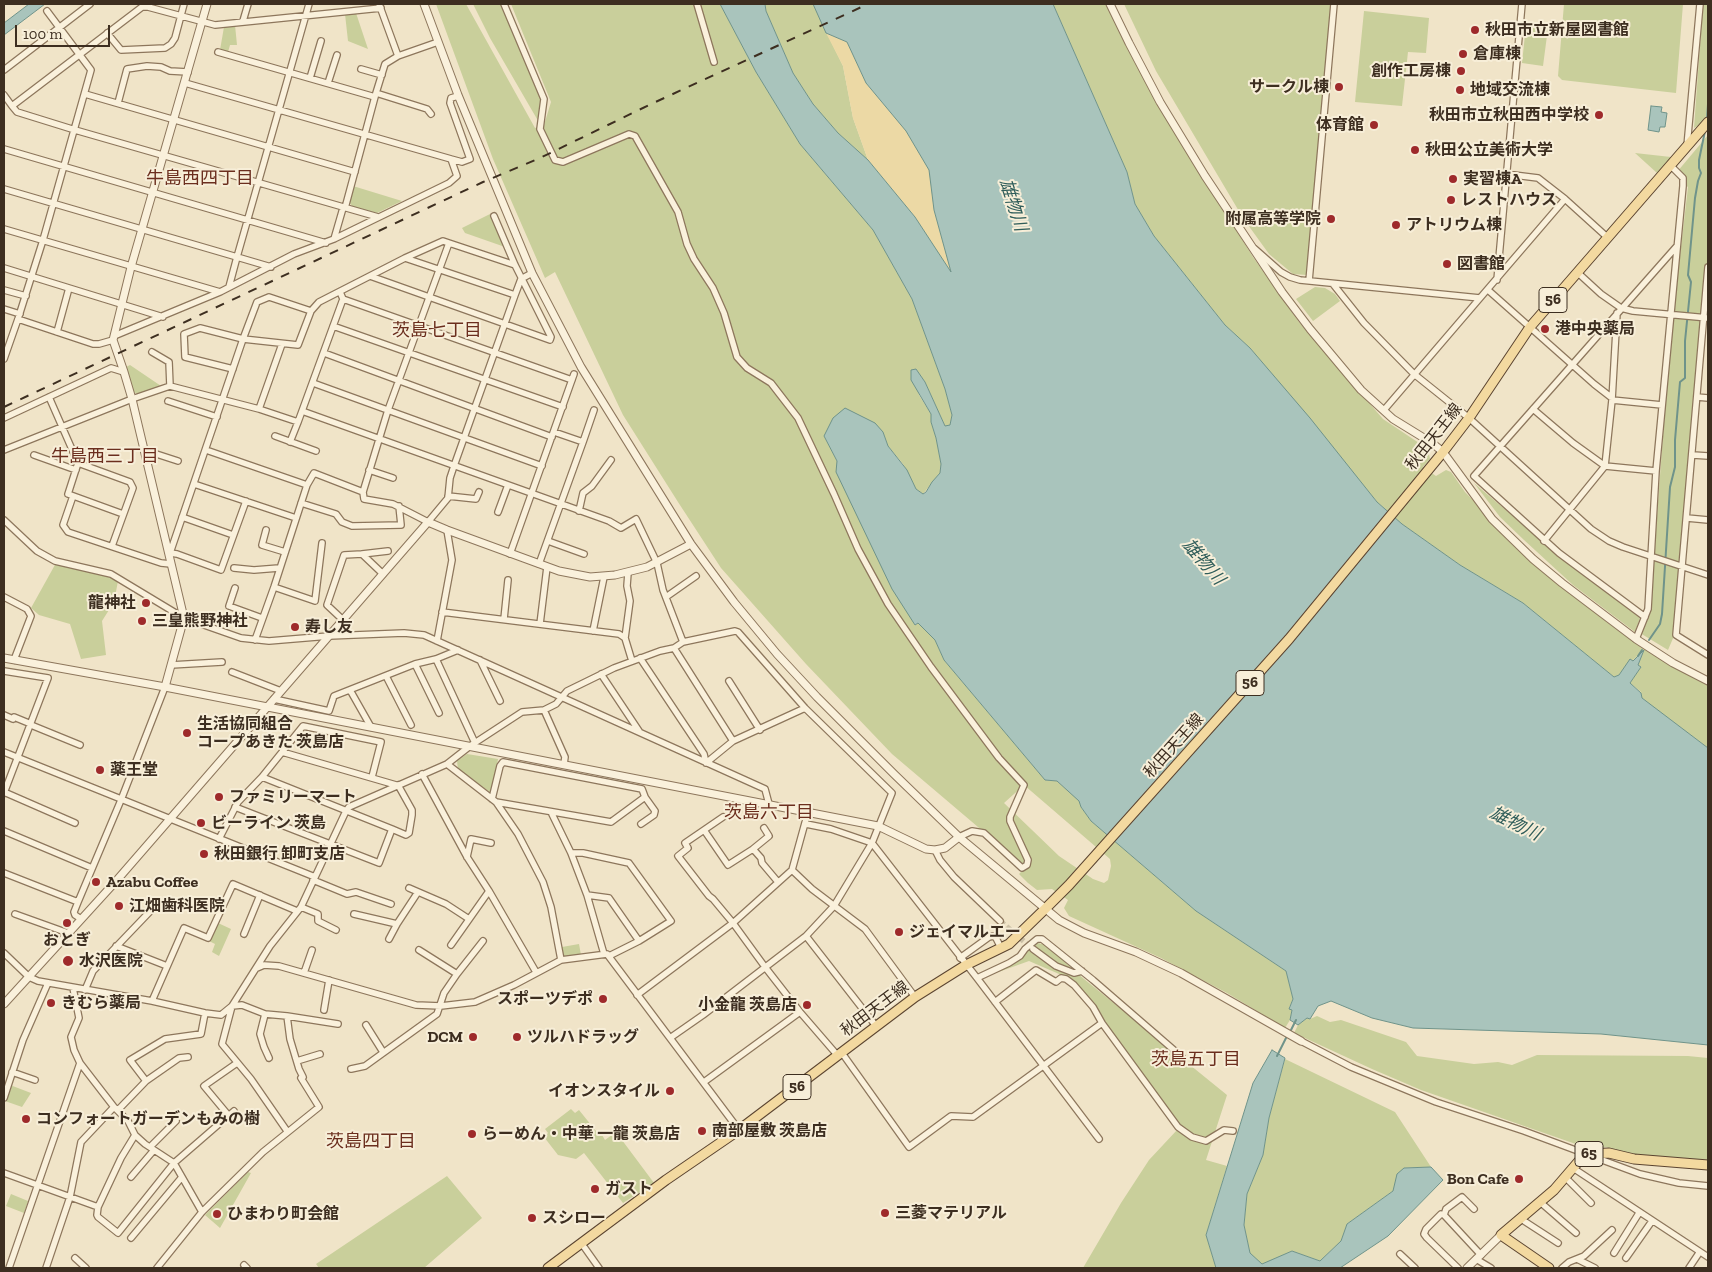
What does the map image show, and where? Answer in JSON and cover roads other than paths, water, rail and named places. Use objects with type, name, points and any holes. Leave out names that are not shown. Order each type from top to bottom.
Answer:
[{"type":"main road","name":"秋田天王線","points":[[548,1268],[666,1180],[739,1130],[963,962],[1009,944],[1046,908],[1069,885],[1289,639],[1443,452],[1469,418],[1530,327],[1708,122]]},
{"type":"main road","name":"65","points":[[1501,1235],[1540,1202],[1585,1154],[1609,1153],[1634,1159],[1708,1165]]},
{"type":"main road","points":[[1501,1235],[1549,1268]]},
{"type":"street","points":[[4,70],[90,4]]},
{"type":"street","points":[[107,33],[121,50],[165,48],[175,38],[184,4]]},
{"type":"street","points":[[81,920],[74,912],[121,800],[165,686],[184,618],[132,399],[113,338],[152,193],[208,4]]},
{"type":"street","points":[[243,21],[248,4]]},
{"type":"street","points":[[229,288],[310,4]]},
{"type":"street","points":[[424,4],[458,96],[532,273],[581,367],[691,544],[734,602],[791,668],[894,774],[960,837],[1058,920],[1084,933],[1136,952],[1181,973],[1278,1029],[1350,1067],[1413,1094],[1524,1131],[1640,1174],[1679,1183],[1708,1186]]},
{"type":"street","points":[[4,658],[165,686],[267,708],[472,744],[878,826],[926,849],[945,848],[972,831],[984,833],[1022,868],[1027,865],[1028,860],[1010,821],[1024,785],[999,758],[931,667],[888,604],[858,549],[798,418],[772,382],[747,368],[737,358],[724,313],[714,288],[694,259],[687,244],[678,212],[635,136],[629,134],[563,162],[555,160],[540,129],[544,99],[504,4]]},
{"type":"street","points":[[698,4],[714,62]]},
{"type":"street","points":[[1110,4],[1128,43],[1179,134],[1282,292],[1361,390],[1393,419],[1443,452],[1492,519],[1562,583],[1636,639],[1673,663],[1708,680]]},
{"type":"street","points":[[1309,281],[1334,4]]},
{"type":"street","points":[[1497,280],[1522,4]]},
{"type":"street","points":[[1687,146],[1700,4]]},
{"type":"street","points":[[12,106],[107,33],[137,6],[148,7],[215,25],[380,6],[398,56]]},
{"type":"street","points":[[4,359],[32,277],[92,70],[47,10]]},
{"type":"street","points":[[310,78],[321,41]]},
{"type":"street","points":[[334,240],[385,64],[398,56],[438,42]]},
{"type":"street","points":[[218,52],[328,84],[427,109],[431,114]]},
{"type":"street","points":[[328,84],[337,55]]},
{"type":"street","points":[[118,103],[127,69],[147,66],[161,67],[170,71],[188,72]]},
{"type":"street","points":[[362,69],[382,75]]},
{"type":"street","points":[[185,83],[462,162],[470,159],[450,103],[451,98],[458,96]]},
{"type":"street","points":[[86,94],[355,172]]},
{"type":"street","points":[[4,95],[17,112],[378,217]]},
{"type":"street","points":[[4,149],[326,243]]},
{"type":"street","points":[[4,310],[57,332],[93,344],[99,344],[229,288],[294,254],[334,240],[449,183],[456,176],[451,159]]},
{"type":"street","points":[[1636,639],[1648,609],[1656,471],[1683,178],[1670,165]]},
{"type":"street","points":[[1506,174],[1538,178],[1566,199],[1607,237]]},
{"type":"street","points":[[4,189],[271,267]]},
{"type":"street","points":[[1384,410],[1566,199]]},
{"type":"street","points":[[370,276],[550,340],[551,337],[515,266],[494,216]]},
{"type":"street","points":[[4,229],[220,292]]},
{"type":"street","points":[[234,369],[185,357],[184,334],[200,328],[243,339],[298,345],[311,311],[319,302],[405,258],[443,241],[515,266]]},
{"type":"street","points":[[448,243],[378,439],[363,492],[364,499],[394,504],[428,522],[510,554],[559,571],[590,577],[628,573],[657,563],[691,544]]},
{"type":"street","points":[[1252,246],[1290,278],[1480,298]]},
{"type":"street","points":[[1644,617],[1544,541],[1474,476],[1677,246]]},
{"type":"street","points":[[405,258],[515,295]]},
{"type":"street","points":[[1708,267],[1676,635],[1708,655]]},
{"type":"street","points":[[4,268],[163,317]]},
{"type":"street","points":[[1577,272],[1619,310],[1704,318]]},
{"type":"street","points":[[4,1004],[170,820],[428,522],[448,496],[450,478],[454,466],[521,278],[532,273]]},
{"type":"street","points":[[1333,284],[1364,322],[1414,374],[1469,418],[1591,529],[1609,541],[1661,560],[1708,574]]},
{"type":"street","points":[[57,332],[70,288]]},
{"type":"street","points":[[4,290],[26,296]]},
{"type":"street","points":[[1488,290],[1612,399],[1662,405]]},
{"type":"street","points":[[290,442],[343,299],[340,292]]},
{"type":"street","points":[[170,554],[257,302],[269,296],[311,311]]},
{"type":"street","points":[[343,299],[494,352],[573,377],[510,554]]},
{"type":"street","points":[[1544,541],[1605,466],[1619,310]]},
{"type":"street","points":[[334,326],[563,407]]},
{"type":"street","points":[[259,409],[282,344]]},
{"type":"street","points":[[152,352],[169,362],[170,386]]},
{"type":"street","points":[[324,353],[474,409],[583,442]]},
{"type":"street","points":[[4,418],[111,368],[124,372]]},
{"type":"street","points":[[313,383],[542,466]]},
{"type":"street","points":[[4,450],[132,399],[170,386],[259,409],[298,422]]},
{"type":"street","points":[[49,397],[78,463],[68,494],[123,514]]},
{"type":"street","points":[[1697,397],[1708,398]]},
{"type":"street","points":[[168,401],[217,417]]},
{"type":"street","points":[[1533,408],[1573,443],[1605,466],[1656,471]]},
{"type":"street","points":[[539,564],[594,410]]},
{"type":"street","points":[[302,411],[609,521],[621,528],[636,519],[657,563],[666,597],[683,642]]},
{"type":"street","points":[[275,436],[316,451]]},
{"type":"street","points":[[144,450],[178,461]]},
{"type":"street","points":[[206,450],[307,485]]},
{"type":"street","points":[[34,455],[76,470]]},
{"type":"street","points":[[1693,455],[1708,456]]},
{"type":"street","points":[[579,511],[583,494],[592,486],[611,460]]},
{"type":"street","points":[[78,463],[130,482],[132,488],[112,546]]},
{"type":"street","points":[[369,470],[393,478]]},
{"type":"street","points":[[254,640],[274,587],[307,485],[314,473],[363,492]]},
{"type":"street","points":[[194,484],[296,518]]},
{"type":"street","points":[[498,512],[508,485]]},
{"type":"street","points":[[448,496],[476,500],[479,492]]},
{"type":"street","points":[[73,496],[63,525],[68,532],[161,563],[171,564]]},
{"type":"street","points":[[170,554],[177,554],[221,570],[246,502]]},
{"type":"street","points":[[301,503],[336,514],[342,522],[352,526],[401,525],[399,506]]},
{"type":"street","points":[[182,516],[233,535]]},
{"type":"street","points":[[1687,518],[1708,520]]},
{"type":"street","points":[[4,520],[37,551],[54,561],[111,574],[184,618],[241,638],[269,641],[404,633],[424,635],[438,640],[766,789],[769,804]]},
{"type":"street","points":[[266,530],[262,545],[285,552]]},
{"type":"street","points":[[438,640],[452,560],[447,530]]},
{"type":"street","points":[[548,541],[584,554]]},
{"type":"street","points":[[274,587],[315,601],[322,542]]},
{"type":"street","points":[[343,620],[327,604],[344,556],[388,551]]},
{"type":"street","points":[[362,554],[383,574]]},
{"type":"street","points":[[540,624],[547,567]]},
{"type":"street","points":[[234,568],[254,570],[279,568]]},
{"type":"street","points":[[628,573],[627,586],[630,601],[625,638],[632,660]]},
{"type":"street","points":[[666,597],[696,576]]},
{"type":"street","points":[[593,631],[604,577]]},
{"type":"street","points":[[504,619],[508,580]]},
{"type":"street","points":[[235,588],[228,606],[262,618]]},
{"type":"street","points":[[4,598],[27,609],[31,616],[14,660]]},
{"type":"street","points":[[442,612],[618,634],[625,638]]},
{"type":"street","points":[[287,1132],[251,1079],[222,1044],[232,1006],[270,946],[299,909],[346,811],[397,785],[447,764],[472,744],[522,712],[544,710],[556,704],[567,691],[601,674],[632,660],[674,648],[683,642],[735,630],[805,708],[892,793],[872,843],[834,906],[806,936],[670,1038]]},
{"type":"street","points":[[674,648],[733,741]]},
{"type":"street","points":[[274,699],[329,711],[334,696],[415,664],[436,660],[458,650]]},
{"type":"street","points":[[640,658],[704,754],[706,763]]},
{"type":"street","points":[[436,660],[472,744]]},
{"type":"street","points":[[480,660],[500,701]]},
{"type":"street","points":[[171,665],[222,662]]},
{"type":"street","points":[[415,664],[439,713]]},
{"type":"street","points":[[4,671],[48,678],[4,793],[75,823]]},
{"type":"street","points":[[232,672],[281,691]]},
{"type":"street","points":[[601,674],[640,732]]},
{"type":"street","points":[[386,676],[412,725]]},
{"type":"street","points":[[729,680],[760,730]]},
{"type":"street","points":[[350,690],[371,727]]},
{"type":"street","points":[[706,763],[733,741],[805,708]]},
{"type":"street","points":[[544,710],[565,757],[564,764]]},
{"type":"street","points":[[4,715],[13,719],[14,717],[80,745]]},
{"type":"street","points":[[219,839],[235,807],[303,726],[381,742],[372,777]]},
{"type":"street","points":[[4,752],[219,839],[347,894],[356,892],[391,904]]},
{"type":"street","points":[[262,777],[406,835],[409,834],[412,810],[397,785],[282,752]]},
{"type":"street","points":[[494,801],[500,766],[503,762],[642,789],[655,811],[654,815],[641,824]]},
{"type":"street","points":[[447,764],[494,801],[518,834],[543,882],[551,907],[561,960]]},
{"type":"street","points":[[422,774],[467,857],[536,972]]},
{"type":"street","points":[[494,801],[611,822],[645,797]]},
{"type":"street","points":[[235,807],[379,863],[392,829]]},
{"type":"street","points":[[551,812],[571,853],[607,955],[739,1130]]},
{"type":"street","points":[[637,995],[733,923],[792,870],[808,812]]},
{"type":"street","points":[[723,817],[685,843],[688,848],[678,856],[733,923],[800,1012],[840,1054],[909,1147],[951,1116],[973,1117],[1102,1023]]},
{"type":"street","points":[[806,824],[840,832],[872,843],[1099,1139]]},
{"type":"street","points":[[704,830],[728,865],[770,836],[764,828]]},
{"type":"street","points":[[4,831],[92,868]]},
{"type":"street","points":[[467,857],[472,839],[491,842]]},
{"type":"street","points":[[753,849],[778,882]]},
{"type":"street","points":[[935,850],[940,860],[954,877],[1000,921]]},
{"type":"street","points":[[257,968],[271,965],[416,1005],[441,1006],[475,1002],[514,985],[561,960],[607,955],[639,941],[671,921],[630,863],[583,853],[571,853]]},
{"type":"street","points":[[792,870],[812,889],[864,929],[915,997]]},
{"type":"street","points":[[4,873],[78,902]]},
{"type":"street","points":[[152,1001],[184,928],[208,938],[233,884],[299,909],[318,914],[318,921],[336,930]]},
{"type":"street","points":[[409,888],[446,904],[469,919]]},
{"type":"street","points":[[451,945],[489,891]]},
{"type":"street","points":[[389,939],[418,892]]},
{"type":"street","points":[[587,894],[609,898],[639,941]]},
{"type":"street","points":[[244,934],[260,895]]},
{"type":"street","points":[[85,990],[93,971],[159,902]]},
{"type":"street","points":[[15,914],[68,933]]},
{"type":"street","points":[[354,914],[397,924]]},
{"type":"street","points":[[806,936],[876,1026]]},
{"type":"street","points":[[963,962],[989,937],[996,938],[1001,948]]},
{"type":"street","points":[[977,978],[1009,963],[1020,956],[1037,939],[1042,939],[1182,1057]]},
{"type":"street","points":[[351,1069],[365,1066],[437,1014],[444,993],[484,941]]},
{"type":"street","points":[[116,946],[167,966]]},
{"type":"street","points":[[1034,949],[1056,966],[1074,973],[1082,971]]},
{"type":"street","points":[[304,973],[312,950]]},
{"type":"street","points":[[419,950],[457,974]]},
{"type":"street","points":[[4,952],[29,977],[38,981],[152,1001],[204,1013],[221,1014],[232,1006],[242,1005],[265,1014],[338,1024]]},
{"type":"street","points":[[995,1002],[1036,970],[1056,982],[1061,978],[1066,979],[1074,985],[1092,1007],[1178,1127],[1192,1137],[1206,1141],[1224,1130],[1233,1131]]},
{"type":"street","points":[[324,1010],[329,980]]},
{"type":"street","points":[[4,1098],[23,1040],[48,983]]},
{"type":"street","points":[[73,988],[79,1018],[71,1037],[80,1063],[128,1121],[135,1135],[174,1163],[202,1212]]},
{"type":"street","points":[[704,1082],[800,1012]]},
{"type":"street","points":[[146,1081],[130,1060],[165,1039],[201,1034],[204,1013]]},
{"type":"street","points":[[265,1014],[260,1034],[270,1058]]},
{"type":"street","points":[[157,1268],[202,1212],[263,1152],[318,1107],[302,1078],[304,1077],[299,1069],[290,1039],[287,1016]]},
{"type":"street","points":[[366,1025],[384,1052]]},
{"type":"street","points":[[297,1061],[320,1054]]},
{"type":"street","points":[[46,1268],[70,1197],[82,1142],[146,1081],[179,1058],[188,1057]]},
{"type":"street","points":[[135,1135],[121,1158],[98,1207],[98,1217],[118,1233],[174,1163],[231,1113],[204,1086],[238,1062]]},
{"type":"street","points":[[9,1268],[80,1063]]},
{"type":"street","points":[[12,1072],[35,1080]]},
{"type":"street","points":[[131,1177],[152,1148],[176,1121]]},
{"type":"street","points":[[1573,1168],[1708,1258]]},
{"type":"street","points":[[4,1173],[98,1207]]},
{"type":"street","points":[[131,1238],[182,1177]]},
{"type":"street","points":[[1565,1177],[1591,1203]]},
{"type":"street","points":[[1444,1215],[1446,1209],[1462,1197],[1474,1209]]},
{"type":"street","points":[[1540,1202],[1576,1233]]},
{"type":"street","points":[[1614,1252],[1639,1213]]},
{"type":"street","points":[[1444,1215],[1441,1214],[1426,1229],[1424,1234],[1458,1268]]},
{"type":"street","points":[[1444,1215],[1479,1257],[1491,1268]]},
{"type":"street","points":[[1521,1219],[1558,1243]]},
{"type":"street","points":[[1626,1258],[1652,1221]]},
{"type":"street","points":[[1562,1268],[1569,1262],[1584,1256],[1612,1230]]},
{"type":"street","points":[[1467,1268],[1501,1235]]},
{"type":"street","points":[[582,1244],[599,1268]]},
{"type":"street","points":[[1688,1268],[1699,1253]]},
{"type":"street","points":[[1400,1254],[1415,1268]]},
{"type":"street","points":[[75,1258],[86,1268]]},
{"type":"street","points":[[1577,1259],[1595,1268]]},
{"type":"water","points":[[29,4],[45,4],[4,35],[4,23]]},
{"type":"water","name":"雄物川","points":[[720,4],[765,4],[766,11],[793,73],[813,104],[838,133],[868,160],[915,217],[951,272],[934,210],[929,170],[906,131],[866,83],[847,42],[826,33],[813,4],[1053,4],[1127,172],[1135,204],[1154,236],[1225,325],[1250,348],[1310,418],[1377,502],[1402,524],[1460,565],[1523,603],[1614,677],[1619,675],[1630,659],[1633,661],[1644,650],[1638,665],[1641,667],[1630,683],[1641,693],[1642,698],[1708,748],[1708,1045],[1601,1034],[1413,1028],[1372,1018],[1331,1001],[1318,1006],[1310,1019],[1307,1018],[1298,1025],[1290,1020],[1292,1010],[1289,1009],[1293,999],[1286,971],[1196,911],[1091,821],[1079,801],[1057,781],[1045,780],[944,660],[935,640],[918,623],[915,625],[892,589],[836,472],[837,461],[824,436],[833,418],[845,408],[875,423],[883,432],[888,446],[907,470],[916,489],[923,494],[940,473],[941,464],[931,422],[931,414],[911,380],[911,370],[916,369],[925,382],[945,426],[950,425],[952,415],[945,389],[912,299],[873,230],[800,144],[756,72]]},
{"type":"water","points":[[1651,106],[1662,107],[1661,112],[1667,113],[1665,127],[1660,127],[1659,132],[1648,130]]},
{"type":"water","points":[[1272,1050],[1285,1058],[1269,1118],[1263,1155],[1247,1194],[1244,1225],[1250,1253],[1262,1264],[1292,1251],[1320,1261],[1341,1241],[1347,1224],[1393,1191],[1397,1174],[1404,1168],[1431,1167],[1443,1180],[1388,1236],[1340,1268],[1216,1268],[1206,1235],[1253,1083]]},
{"type":"waterway","points":[[1707,119],[1708,104]]},
{"type":"waterway","points":[[1649,640],[1660,624],[1662,614],[1670,487],[1675,467],[1675,440],[1680,382],[1685,378],[1685,341],[1691,282],[1688,275],[1695,198],[1701,173],[1699,160],[1705,131]]},
{"type":"waterway","points":[[1638,656],[1642,650]]},
{"type":"waterway","points":[[1290,1032],[1296,1020]]},
{"type":"waterway","points":[[1277,1056],[1287,1036]]},
{"type":"tunnel","points":[[1000,921],[1033,949]]},
{"type":"railway","points":[[4,407],[868,4]]},
{"type":"place","name":"秋田市立新屋図書館","points":[[1475,30]]},
{"type":"place","name":"倉庫棟","points":[[1463,54]]},
{"type":"place","name":"創作工房棟","points":[[1461,71]]},
{"type":"place","name":"サークル棟","points":[[1339,87]]},
{"type":"place","name":"地域交流棟","points":[[1460,90]]},
{"type":"place","name":"秋田市立秋田西中学校","points":[[1599,115]]},
{"type":"place","name":"体育館","points":[[1374,125]]},
{"type":"place","name":"秋田公立美術大学","points":[[1415,150]]},
{"type":"place","name":"実習棟A","points":[[1453,179]]},
{"type":"place","name":"レストハウス","points":[[1451,200]]},
{"type":"place","name":"附属高等学院","points":[[1331,219]]},
{"type":"place","name":"アトリウム棟","points":[[1396,225]]},
{"type":"place","name":"図書館","points":[[1447,264]]},
{"type":"place","name":"港中央薬局","points":[[1545,329]]},
{"type":"place","name":"龍神社","points":[[146,603]]},
{"type":"place","name":"三皇熊野神社","points":[[142,621]]},
{"type":"place","name":"寿し友","points":[[295,627]]},
{"type":"place","name":"生活協同組合 コープあきた 茨島店","points":[[187,733]]},
{"type":"place","name":"薬王堂","points":[[100,770]]},
{"type":"place","name":"ファミリーマート","points":[[219,797]]},
{"type":"place","name":"ビーライン 茨島","points":[[201,823]]},
{"type":"place","name":"秋田銀行 卸町支店","points":[[204,854]]},
{"type":"place","name":"Azabu Coffee","points":[[96,882]]},
{"type":"place","name":"江畑歯科医院","points":[[119,906]]},
{"type":"place","name":"おとぎ","points":[[67,923]]},
{"type":"place","name":"ジェイマルエー","points":[[899,932]]},
{"type":"place","name":"水沢医院","points":[[68,961]]},
{"type":"place","name":"スポーツデポ","points":[[603,999]]},
{"type":"place","name":"きむら薬局","points":[[51,1003]]},
{"type":"place","name":"小金龍 茨島店","points":[[807,1005]]},
{"type":"place","name":"DCM","points":[[473,1037]]},
{"type":"place","name":"ツルハドラッグ","points":[[517,1037]]},
{"type":"place","name":"イオンスタイル","points":[[670,1091]]},
{"type":"place","name":"コンフォートガーデンもみの樹","points":[[26,1119]]},
{"type":"place","name":"南部屋敷 茨島店","points":[[702,1131]]},
{"type":"place","name":"らーめん・中華 一龍 茨島店","points":[[472,1134]]},
{"type":"place","name":"Bon Cafe","points":[[1519,1179]]},
{"type":"place","name":"ガスト","points":[[595,1189]]},
{"type":"place","name":"三菱マテリアル","points":[[885,1213]]},
{"type":"place","name":"ひまわり町会館","points":[[217,1214]]},
{"type":"place","name":"スシロー","points":[[532,1218]]},
{"type":"district","name":"牛島西四丁目","points":[[200,179]]},
{"type":"district","name":"茨島七丁目","points":[[437,331]]},
{"type":"district","name":"牛島西三丁目","points":[[105,457]]},
{"type":"district","name":"茨島六丁目","points":[[769,813]]},
{"type":"district","name":"茨島五丁目","points":[[1196,1060]]},
{"type":"district","name":"茨島四丁目","points":[[371,1142]]}]
